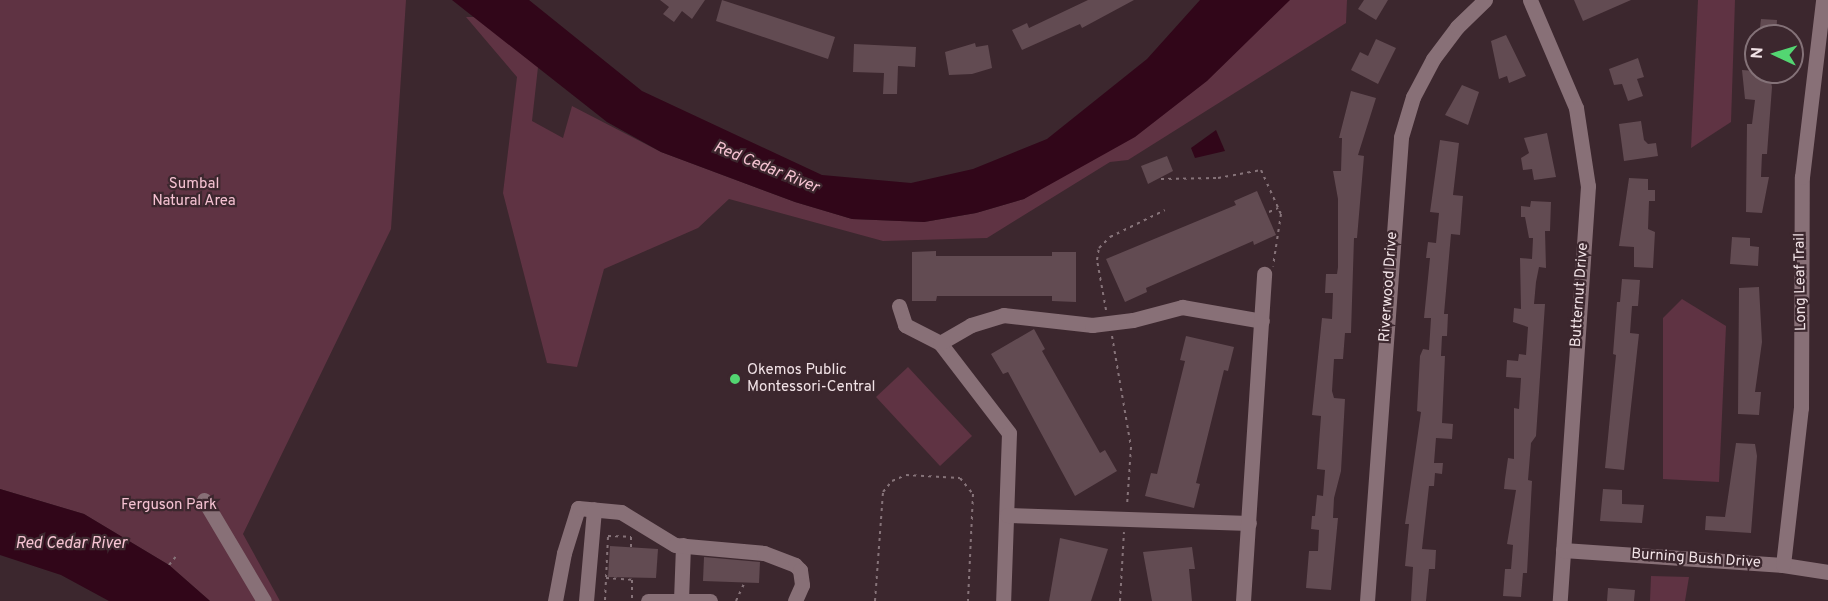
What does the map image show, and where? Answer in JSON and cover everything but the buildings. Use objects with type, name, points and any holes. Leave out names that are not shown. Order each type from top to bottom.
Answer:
[{"type":"street","name":"Riverwood Drive","points":[[1367,601],[1401,137],[1413,97],[1433,59],[1457,27],[1485,0]]},
{"type":"street","name":"Butternut Drive","points":[[1530,0],[1576,108],[1588,186],[1560,601]]},
{"type":"street","name":"Long Leaf Trail","points":[[1783,565],[1801,408],[1802,177],[1823,0]]},
{"type":"street","points":[[1243,601],[1264,274]]},
{"type":"street","points":[[899,306],[905,325],[940,344],[1009,433],[1003,601]]},
{"type":"street","points":[[940,344],[971,325],[1004,315],[1064,323],[1109,324],[1182,307],[1262,321]]},
{"type":"street","points":[[204,500],[264,601]]},
{"type":"street","points":[[555,601],[564,553],[578,508],[594,508],[621,512],[675,545],[764,552],[795,565],[800,570],[802,585],[795,601]]},
{"type":"street","points":[[586,601],[594,508]]},
{"type":"street","points":[[1007,515],[1249,523]]},
{"type":"street","points":[[681,600],[683,545]]},
{"type":"street","name":"Burning Bush Drive","points":[[1563,550],[1783,565],[1828,572]]},
{"type":"street","points":[[648,601],[710,601]]},
{"type":"path","points":[[1161,179],[1218,178],[1261,170],[1278,208],[1282,225],[1276,264],[1264,274]]},
{"type":"path","points":[[1269,212],[1278,208]]},
{"type":"path","points":[[1120,601],[1131,447],[1097,260],[1099,248],[1110,237],[1165,210]]},
{"type":"path","points":[[875,601],[883,492],[892,481],[906,475],[960,478],[973,494],[968,601]]},
{"type":"path","points":[[605,600],[608,536],[631,537],[631,547]]},
{"type":"path","points":[[169,565],[178,554]]},
{"type":"path","points":[[606,578],[633,580],[632,601]]},
{"type":"path","points":[[736,601],[744,584]]},
{"type":"green space","name":"Sumbal Natural Area","points":[[0,0],[406,0],[391,229],[243,534],[280,601],[210,601],[169,565],[84,514],[0,489]]},
{"type":"green space","points":[[1276,0],[1347,0],[1346,23],[1128,160],[1110,162],[987,238],[883,241],[729,199],[698,228],[604,269],[577,367],[547,363],[503,193],[517,77],[466,17],[477,17],[538,67],[532,121],[563,138],[572,106],[661,152],[795,202],[852,219],[924,222],[976,213],[1024,199]]},
{"type":"green space","points":[[1698,0],[1735,0],[1731,122],[1691,148]]},
{"type":"green space","points":[[1682,299],[1726,326],[1719,482],[1663,479],[1663,318]]},
{"type":"green space","points":[[908,367],[972,436],[940,466],[876,397]]},
{"type":"green space","points":[[1651,576],[1689,577],[1685,601],[1650,601]]},
{"type":"water","points":[[452,0],[529,0],[642,91],[822,175],[911,183],[973,169],[1047,139],[1147,59],[1200,0],[1290,0],[1207,81],[1135,137],[1024,199],[976,213],[924,222],[852,219],[795,202],[661,152],[607,122]]},
{"type":"water","points":[[1216,130],[1225,151],[1195,158],[1191,148]]},
{"type":"water","name":"Red Cedar River","points":[[0,489],[84,514],[169,565],[210,601],[109,601],[61,575],[0,555]]},
{"type":"place","name":"Okemos Public Montessori-Central","points":[[735,379]]},
{"type":"park label","name":"Ferguson Park","points":[[169,506]]}]
